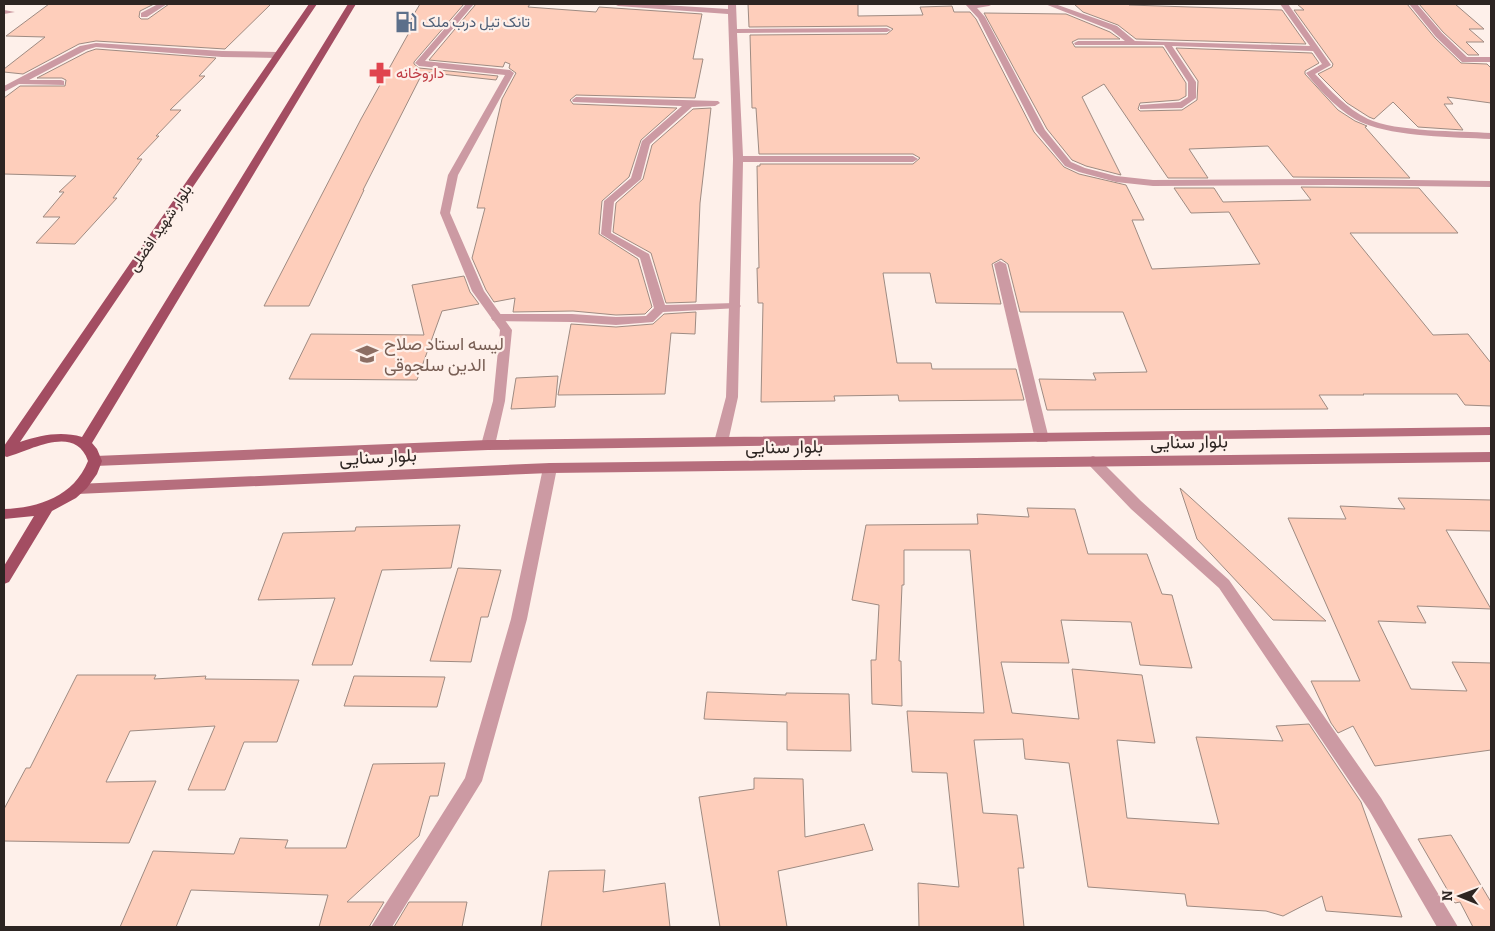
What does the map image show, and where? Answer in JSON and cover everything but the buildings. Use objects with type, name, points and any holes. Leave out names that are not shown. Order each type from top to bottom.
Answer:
[{"type":"main road","name":"بلوار شهید افضلی","points":[[6,452],[313,4]]},
{"type":"main road","points":[[85,443],[352,4]]},
{"type":"main road","name":"بلوار سنایی","points":[[95,461],[488,445],[1042,439],[1087,436],[1491,431]]},
{"type":"main road","points":[[4,514],[29,512],[48,506],[77,489],[87,480],[95,461],[91,448],[85,443],[73,439],[42,439],[6,452]]},
{"type":"main road","name":"بلوار سنایی","points":[[77,489],[550,468],[1491,457]]},
{"type":"main road","points":[[4,578],[48,506]]},
{"type":"street","points":[[144,15],[163,4]]},
{"type":"street","points":[[470,4],[419,63],[510,73],[454,176],[445,212],[478,291],[506,330],[499,401],[488,445]]},
{"type":"street","points":[[618,4],[732,8],[738,159],[732,397],[721,442]]},
{"type":"street","points":[[970,5],[989,4]]},
{"type":"street","points":[[1049,4],[1114,28],[1134,44]]},
{"type":"street","points":[[1284,4],[1327,65],[1310,72],[1331,97],[1365,122],[1403,130],[1491,136]]},
{"type":"street","points":[[1413,4],[1439,35],[1465,60],[1491,60]]},
{"type":"street","points":[[970,5],[981,16],[1041,131],[1068,164],[1082,170],[1116,179],[1153,183],[1332,182],[1491,184]]},
{"type":"street","points":[[734,31],[888,30]]},
{"type":"street","points":[[1078,43],[1166,43],[1316,49]]},
{"type":"street","points":[[1143,107],[1182,105],[1192,98],[1192,82],[1166,43]]},
{"type":"street","points":[[4,89],[83,48],[96,44],[222,54],[278,55]]},
{"type":"street","points":[[19,82],[61,83]]},
{"type":"street","points":[[576,100],[690,104],[716,103]]},
{"type":"street","points":[[660,309],[645,256],[606,234],[609,201],[636,179],[645,143],[690,104]]},
{"type":"street","points":[[738,159],[913,159]]},
{"type":"street","points":[[1000,264],[1042,439]]},
{"type":"street","points":[[497,318],[572,318],[616,321],[649,319],[660,309],[734,306]]},
{"type":"street","points":[[1094,461],[1136,505],[1224,584],[1375,804],[1448,927]]},
{"type":"street","points":[[381,927],[472,780],[519,619],[550,468]]},
{"type":"place","name":"تانک تیل درب ملک","points":[[406,22]]},
{"type":"place","name":"داروخانه","points":[[380,73]]},
{"type":"place","name":"لیسه استاد صلاح الدین سلجوقی","points":[[367,354]]}]
